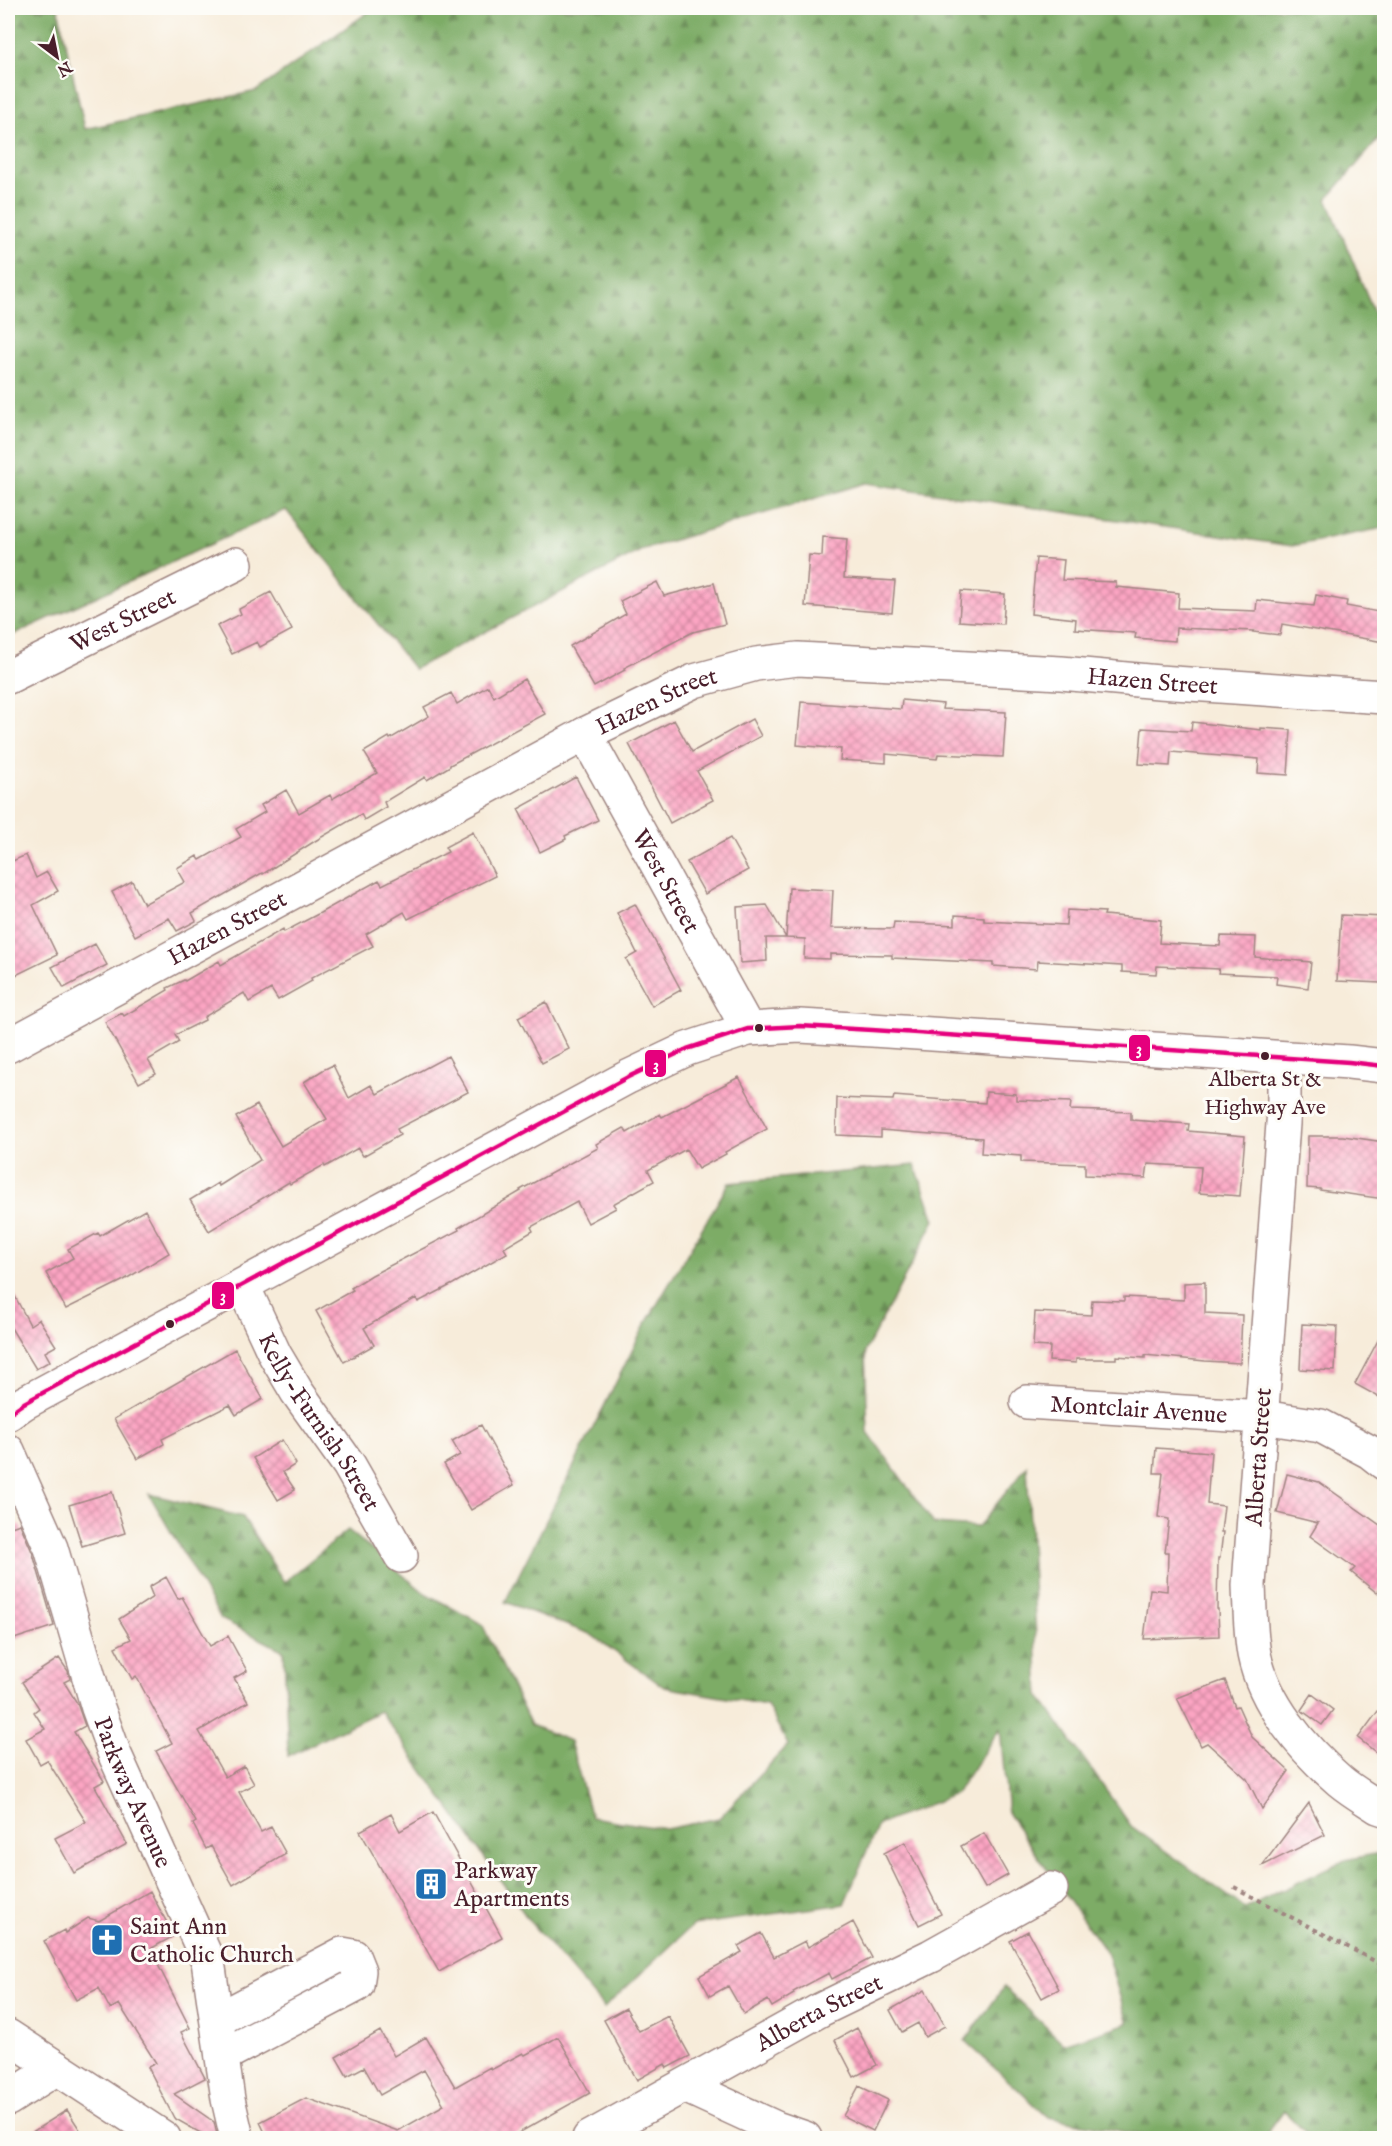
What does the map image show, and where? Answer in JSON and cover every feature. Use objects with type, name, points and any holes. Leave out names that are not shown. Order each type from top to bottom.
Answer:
[{"type":"street","name":"West Street","points":[[8,677],[236,564]]},
{"type":"street","name":"Hazen Street","points":[[8,1046],[585,734],[694,681],[756,664],[798,659],[1061,672],[1159,682],[1384,697]]},
{"type":"street","name":"West Street","points":[[585,734],[748,1029]]},
{"type":"street","points":[[8,1414],[636,1072],[687,1049],[748,1029],[800,1026],[873,1030],[1384,1066]]},
{"type":"street","name":"Alberta Street","points":[[1284,1059],[1284,1110],[1249,1585],[1254,1654],[1263,1684],[1289,1729],[1341,1782],[1381,1808]]},
{"type":"street","name":"Kelly-Furnish Street","points":[[243,1286],[275,1355],[297,1392],[349,1465],[401,1556]]},
{"type":"street","name":"Montclair Avenue","points":[[1027,1402],[1262,1417],[1322,1426],[1370,1452],[1384,1463]]},
{"type":"street","name":"Parkway Avenue","points":[[8,1451],[51,1548],[98,1708],[116,1755],[208,1961],[228,2098],[237,2139]]},
{"type":"street","name":"Alberta Street","points":[[589,2139],[820,2010],[931,1956],[1051,1889]]},
{"type":"street","points":[[217,2020],[342,1954],[353,1956],[359,1971],[357,1985],[222,2056]]},
{"type":"street","points":[[8,2036],[164,2139]]},
{"type":"street","points":[[8,2099],[57,2068]]},
{"type":"street","points":[[685,2086],[805,2139]]},
{"type":"path","points":[[1234,1887],[1384,1966]]},
{"type":"green space","points":[[8,8],[58,8],[85,129],[256,91],[374,8],[1384,8],[1384,133],[1327,199],[1384,336],[1384,528],[1292,546],[867,483],[644,549],[414,669],[286,510],[8,637]]},
{"type":"green space","points":[[915,1165],[935,1220],[865,1352],[868,1432],[934,1524],[978,1527],[1027,1466],[1039,1695],[1131,1826],[1245,1908],[1345,1860],[1384,1852],[1384,2138],[1311,2138],[1284,2111],[1264,2138],[1156,2138],[1048,2117],[965,2041],[1004,1987],[1064,2044],[1128,2023],[1107,1954],[1008,1814],[1000,1728],[956,1794],[878,1825],[844,1904],[693,1925],[604,2008],[531,1923],[380,1711],[288,1756],[284,1651],[221,1619],[149,1494],[243,1517],[284,1582],[348,1530],[425,1593],[482,1624],[531,1725],[570,1741],[591,1817],[666,1829],[719,1818],[788,1745],[767,1705],[664,1687],[590,1634],[505,1602],[646,1323],[729,1183]]},
{"type":"building","points":[[823,537],[847,539],[844,578],[895,581],[892,613],[805,606],[809,555],[822,556]]},
{"type":"building","points":[[1036,558],[1064,560],[1062,580],[1116,582],[1116,587],[1179,593],[1178,608],[1256,611],[1257,600],[1314,606],[1316,595],[1347,601],[1346,606],[1384,613],[1384,642],[1282,624],[1280,635],[1254,631],[1176,628],[1175,641],[1135,638],[1136,633],[1075,629],[1076,619],[1031,614]]},
{"type":"building","points":[[657,582],[664,596],[714,583],[725,624],[693,632],[624,668],[625,670],[594,687],[570,646],[626,614],[620,601]]},
{"type":"building","points":[[961,591],[1005,594],[1003,624],[959,621]]},
{"type":"building","points":[[271,592],[292,630],[260,647],[257,642],[232,654],[217,626],[241,614],[239,609]]},
{"type":"building","points":[[524,679],[545,714],[450,765],[427,780],[425,777],[384,802],[386,807],[364,820],[361,814],[263,874],[192,913],[196,921],[177,931],[169,918],[135,936],[112,892],[132,881],[144,904],[185,882],[177,868],[197,856],[200,860],[241,837],[236,829],[265,812],[261,805],[286,790],[299,813],[330,795],[332,799],[377,773],[364,752],[429,716],[424,707],[451,693],[457,704],[488,686],[494,697]]},
{"type":"building","points":[[902,700],[943,704],[942,709],[1006,712],[1003,757],[938,754],[937,759],[886,754],[886,763],[840,760],[841,749],[797,745],[801,702],[901,709]]},
{"type":"building","points":[[752,719],[761,736],[697,771],[713,800],[670,823],[629,744],[674,720],[692,752]]},
{"type":"building","points":[[1192,722],[1261,730],[1261,728],[1291,730],[1288,775],[1258,773],[1259,759],[1171,752],[1170,766],[1139,764],[1142,728],[1191,731]]},
{"type":"building","points":[[576,777],[598,820],[565,836],[566,839],[540,852],[518,809]]},
{"type":"building","points":[[473,832],[495,876],[408,919],[404,912],[366,934],[373,946],[311,978],[312,981],[278,1000],[271,989],[249,1002],[244,993],[204,1017],[205,1020],[175,1035],[179,1042],[148,1060],[156,1074],[139,1083],[105,1022],[122,1013],[124,1016],[168,990],[167,988],[185,981],[219,961],[221,965],[283,929],[284,932],[379,880],[382,885],[448,852],[445,847]]},
{"type":"building","points":[[730,838],[748,870],[705,894],[687,862]]},
{"type":"building","points":[[26,855],[36,878],[47,872],[58,891],[33,905],[57,955],[16,975],[8,956],[8,863]]},
{"type":"building","points":[[789,888],[833,890],[831,928],[893,929],[894,922],[955,925],[955,915],[984,917],[984,921],[1066,925],[1067,910],[1105,912],[1104,915],[1161,920],[1159,943],[1220,946],[1221,936],[1256,937],[1255,957],[1311,962],[1308,988],[1276,984],[1277,976],[1218,973],[1219,969],[1157,966],[1156,974],[1122,972],[1122,966],[1038,961],[1037,969],[993,966],[993,963],[892,958],[892,955],[830,954],[830,959],[804,958],[805,939],[786,938]]},
{"type":"building","points":[[635,904],[681,990],[652,1006],[626,959],[637,953],[617,913]]},
{"type":"building","points":[[767,905],[786,938],[766,938],[767,961],[740,963],[737,907]]},
{"type":"building","points":[[1341,915],[1384,917],[1381,983],[1337,981]]},
{"type":"building","points":[[95,944],[107,965],[64,988],[52,967]]},
{"type":"building","points":[[546,1002],[569,1049],[542,1063],[518,1017]]},
{"type":"building","points":[[448,1056],[468,1092],[397,1129],[400,1135],[363,1156],[358,1148],[325,1167],[324,1165],[290,1184],[289,1182],[209,1231],[190,1200],[218,1183],[219,1186],[260,1160],[236,1117],[257,1105],[281,1146],[327,1119],[304,1082],[323,1070],[333,1065],[349,1098],[371,1085],[377,1094]]},
{"type":"building","points":[[739,1077],[767,1129],[698,1169],[686,1149],[648,1170],[654,1181],[613,1204],[616,1208],[588,1223],[577,1202],[531,1227],[533,1231],[504,1248],[507,1253],[418,1302],[416,1298],[364,1328],[374,1345],[344,1362],[316,1311],[353,1290],[351,1288],[372,1275],[459,1230],[458,1228],[520,1190],[598,1148],[596,1144],[624,1128],[627,1133],[660,1114],[662,1117]]},
{"type":"building","points":[[986,1092],[1016,1094],[1016,1100],[1071,1102],[1070,1110],[1131,1112],[1131,1120],[1189,1124],[1188,1131],[1245,1136],[1240,1196],[1199,1193],[1201,1167],[1148,1164],[1146,1178],[1085,1175],[1085,1164],[1021,1162],[1021,1156],[981,1153],[982,1138],[881,1130],[881,1137],[836,1135],[837,1098],[893,1100],[894,1096],[985,1103]]},
{"type":"building","points":[[1308,1136],[1343,1136],[1384,1142],[1384,1199],[1307,1188]]},
{"type":"building","points":[[145,1210],[169,1253],[124,1280],[66,1309],[46,1273],[73,1258],[68,1249],[98,1233],[100,1236]]},
{"type":"building","points":[[1205,1282],[1205,1313],[1242,1315],[1240,1363],[1145,1355],[1145,1358],[1116,1356],[1116,1359],[1076,1359],[1076,1363],[1049,1361],[1050,1347],[1033,1346],[1035,1312],[1091,1315],[1092,1300],[1124,1301],[1124,1297],[1184,1300],[1184,1283]]},
{"type":"building","points":[[8,1283],[30,1325],[39,1319],[56,1346],[45,1352],[50,1361],[36,1369],[8,1323]]},
{"type":"building","points":[[1302,1324],[1337,1326],[1335,1371],[1300,1369]]},
{"type":"building","points":[[1384,1329],[1384,1400],[1355,1384]]},
{"type":"building","points":[[235,1349],[263,1399],[236,1415],[230,1405],[162,1439],[164,1444],[137,1459],[114,1419]]},
{"type":"building","points":[[481,1425],[514,1485],[471,1510],[444,1464],[460,1455],[452,1441]]},
{"type":"building","points":[[282,1440],[296,1464],[283,1472],[295,1490],[278,1500],[253,1458]]},
{"type":"building","points":[[1156,1448],[1211,1452],[1207,1504],[1224,1506],[1220,1558],[1218,1558],[1219,1636],[1144,1639],[1150,1589],[1167,1591],[1168,1552],[1165,1552],[1169,1519],[1158,1517],[1163,1473],[1154,1473]]},
{"type":"building","points":[[1287,1474],[1319,1482],[1384,1528],[1384,1583],[1377,1593],[1351,1572],[1355,1568],[1310,1536],[1318,1523],[1277,1513]]},
{"type":"building","points":[[112,1492],[125,1533],[82,1546],[69,1505]]},
{"type":"building","points":[[20,1524],[33,1554],[54,1626],[8,1641],[8,1528]]},
{"type":"building","points":[[166,1577],[178,1599],[182,1597],[210,1646],[228,1636],[247,1671],[234,1678],[248,1702],[199,1731],[225,1777],[244,1766],[254,1784],[239,1792],[261,1832],[271,1827],[286,1854],[233,1885],[211,1846],[206,1849],[193,1824],[196,1822],[156,1751],[172,1743],[136,1676],[132,1679],[115,1647],[131,1639],[119,1619],[153,1597],[149,1587]]},
{"type":"building","points":[[59,1658],[68,1671],[70,1679],[64,1682],[77,1703],[85,1726],[74,1732],[104,1781],[95,1786],[127,1844],[74,1873],[55,1838],[86,1822],[47,1760],[40,1764],[26,1739],[45,1729],[34,1712],[39,1708],[22,1682]]},
{"type":"building","points":[[1225,1680],[1235,1707],[1238,1706],[1252,1737],[1289,1771],[1262,1809],[1247,1779],[1207,1743],[1201,1746],[1177,1698]]},
{"type":"building","points":[[1312,1694],[1333,1710],[1322,1725],[1301,1710]]},
{"type":"building","points":[[1384,1703],[1384,1759],[1358,1738]]},
{"type":"building","points":[[1309,1803],[1325,1835],[1262,1866]]},
{"type":"building","name":"Parkway Apartments","points":[[433,1812],[502,1937],[439,1972],[360,1831],[391,1814],[400,1831]]},
{"type":"building","points":[[984,1833],[1008,1875],[985,1888],[961,1846]]},
{"type":"building","points":[[905,1842],[941,1914],[919,1925],[884,1853]]},
{"type":"building","points":[[150,1891],[174,1936],[150,1949],[190,2028],[181,2032],[205,2078],[174,2094],[214,2122],[218,2139],[211,2139],[174,2118],[148,2067],[156,2063],[119,2004],[110,2009],[99,1988],[76,2000],[44,1941],[64,1930],[65,1933],[88,1918],[99,1921]]},
{"type":"building","points":[[853,1922],[872,1958],[832,1979],[829,1973],[793,1992],[794,1994],[772,2007],[768,2000],[744,2014],[728,1986],[710,1996],[699,1976],[742,1952],[738,1946],[761,1933],[774,1957],[805,1941],[808,1947]]},
{"type":"building","points":[[1028,1931],[1059,1989],[1042,1998],[1010,1941]]},
{"type":"building","points":[[925,1990],[945,2026],[925,2037],[918,2023],[902,2032],[890,2010]]},
{"type":"building","points":[[626,2008],[639,2031],[668,2016],[690,2056],[667,2068],[665,2064],[637,2080],[604,2020]]},
{"type":"building","points":[[857,2028],[877,2065],[854,2077],[835,2040]]},
{"type":"building","points":[[380,2031],[394,2056],[426,2037],[455,2087],[490,2067],[491,2070],[558,2037],[590,2093],[508,2139],[268,2139],[260,2122],[306,2098],[398,2131],[444,2105],[424,2070],[380,2095],[364,2067],[347,2076],[336,2057]]},
{"type":"building","points":[[859,2086],[888,2100],[873,2131],[843,2116]]},
{"type":"building","points":[[67,2110],[86,2139],[21,2139]]},
{"type":"transit line","name":"3","points":[[8,1414],[24,1403],[628,1077],[687,1049],[748,1029],[800,1026],[872,1030],[1384,1066]]},
{"type":"place","name":"Alberta St & Highway Ave","points":[[1265,1056]]},
{"type":"place","name":"Parkway Apartments","points":[[431,1884]]},
{"type":"place","name":"Saint Ann Catholic Church","points":[[107,1940]]}]
